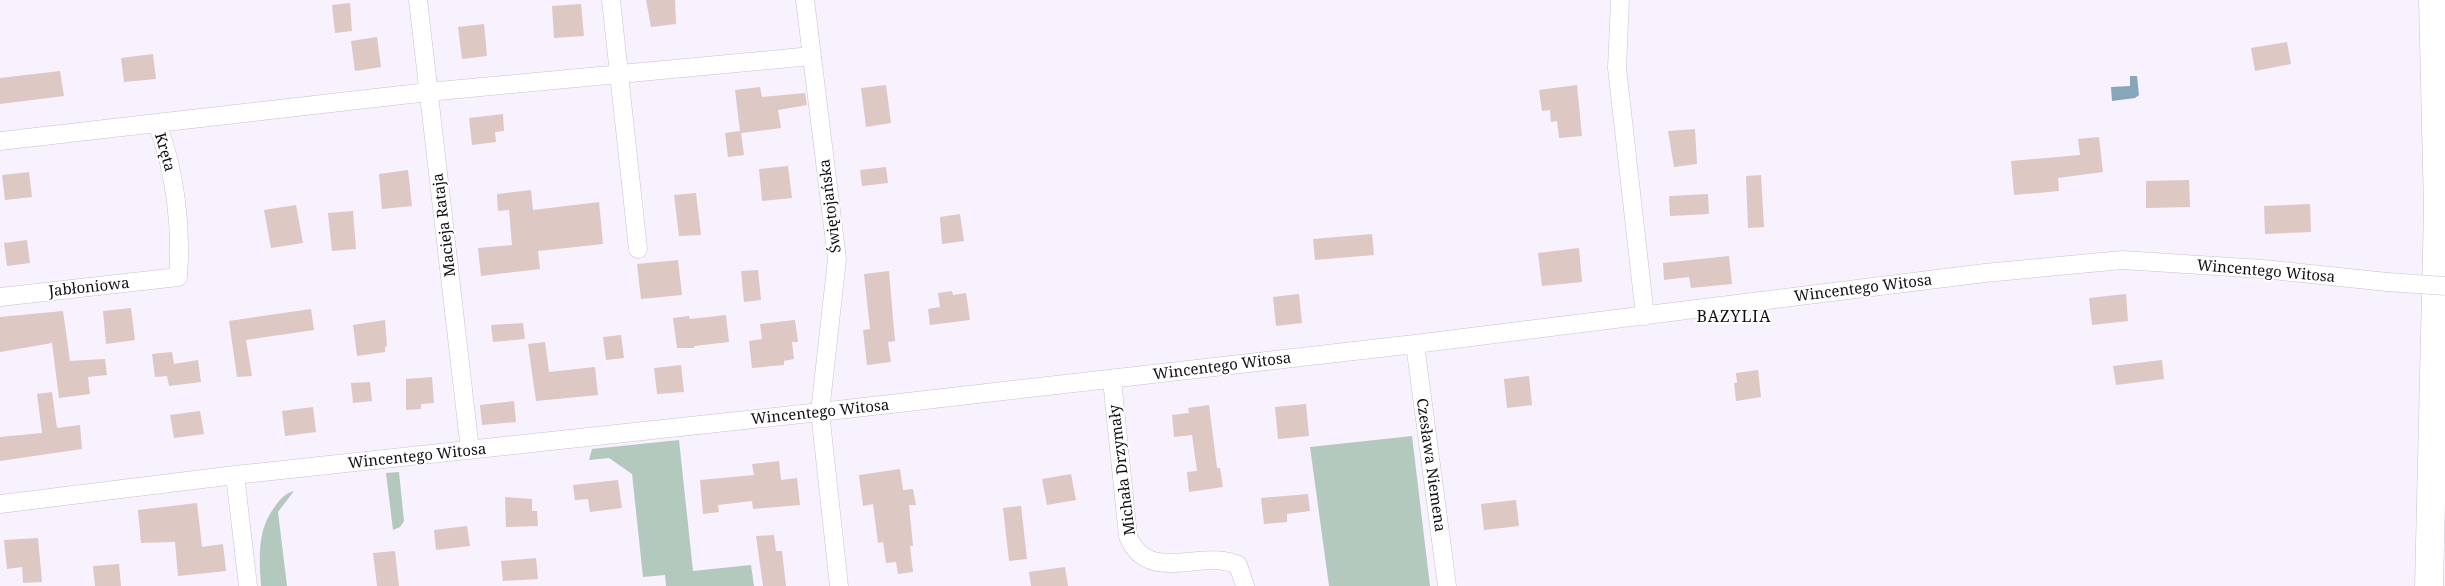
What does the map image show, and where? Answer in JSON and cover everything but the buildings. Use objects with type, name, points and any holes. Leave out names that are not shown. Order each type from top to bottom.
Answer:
[{"type":"highway","points":[[2429,586],[2438,209],[2433,0]]},
{"type":"street","name":"Macieja Rataja","points":[[418,0],[470,450]]},
{"type":"street","points":[[611,0],[638,249]]},
{"type":"street","name":"Świętojańska","points":[[805,0],[837,259],[820,412],[839,586]]},
{"type":"street","points":[[1620,0],[1617,68],[1645,316]]},
{"type":"street","points":[[157,123],[428,92],[812,56]]},
{"type":"street","name":"Kręta","points":[[0,141],[157,123],[171,168],[179,235],[178,277]]},
{"type":"street","name":"Wincentego Witosa","points":[[0,504],[235,475],[1112,380],[1985,273],[2122,260],[2263,269],[2445,286]]},
{"type":"street","name":"Jabłoniowa","points":[[0,297],[178,277]]},
{"type":"street","name":"Czesława Niemena","points":[[1415,344],[1447,586]]},
{"type":"street","name":"Michała Drzymały","points":[[1112,380],[1128,536],[1132,547],[1141,556],[1154,563],[1170,566],[1227,560],[1238,565],[1245,586]]},
{"type":"street","points":[[235,475],[248,586]]},
{"type":"green space","points":[[1412,436],[1430,586],[1329,586],[1310,447]]},
{"type":"green space","points":[[679,440],[693,571],[751,565],[754,586],[666,586],[665,575],[643,577],[632,474],[609,458],[589,460],[592,449]]},
{"type":"green space","points":[[399,472],[404,521],[400,527],[393,530],[386,473]]},
{"type":"green space","points":[[294,491],[278,512],[287,586],[261,586],[260,554],[265,524],[280,500],[286,494]]},
{"type":"water","points":[[2130,76],[2137,76],[2139,95],[2135,98],[2112,101],[2111,87],[2130,86]]},
{"type":"district","name":"BAZYLIA","points":[[1734,316]]}]
